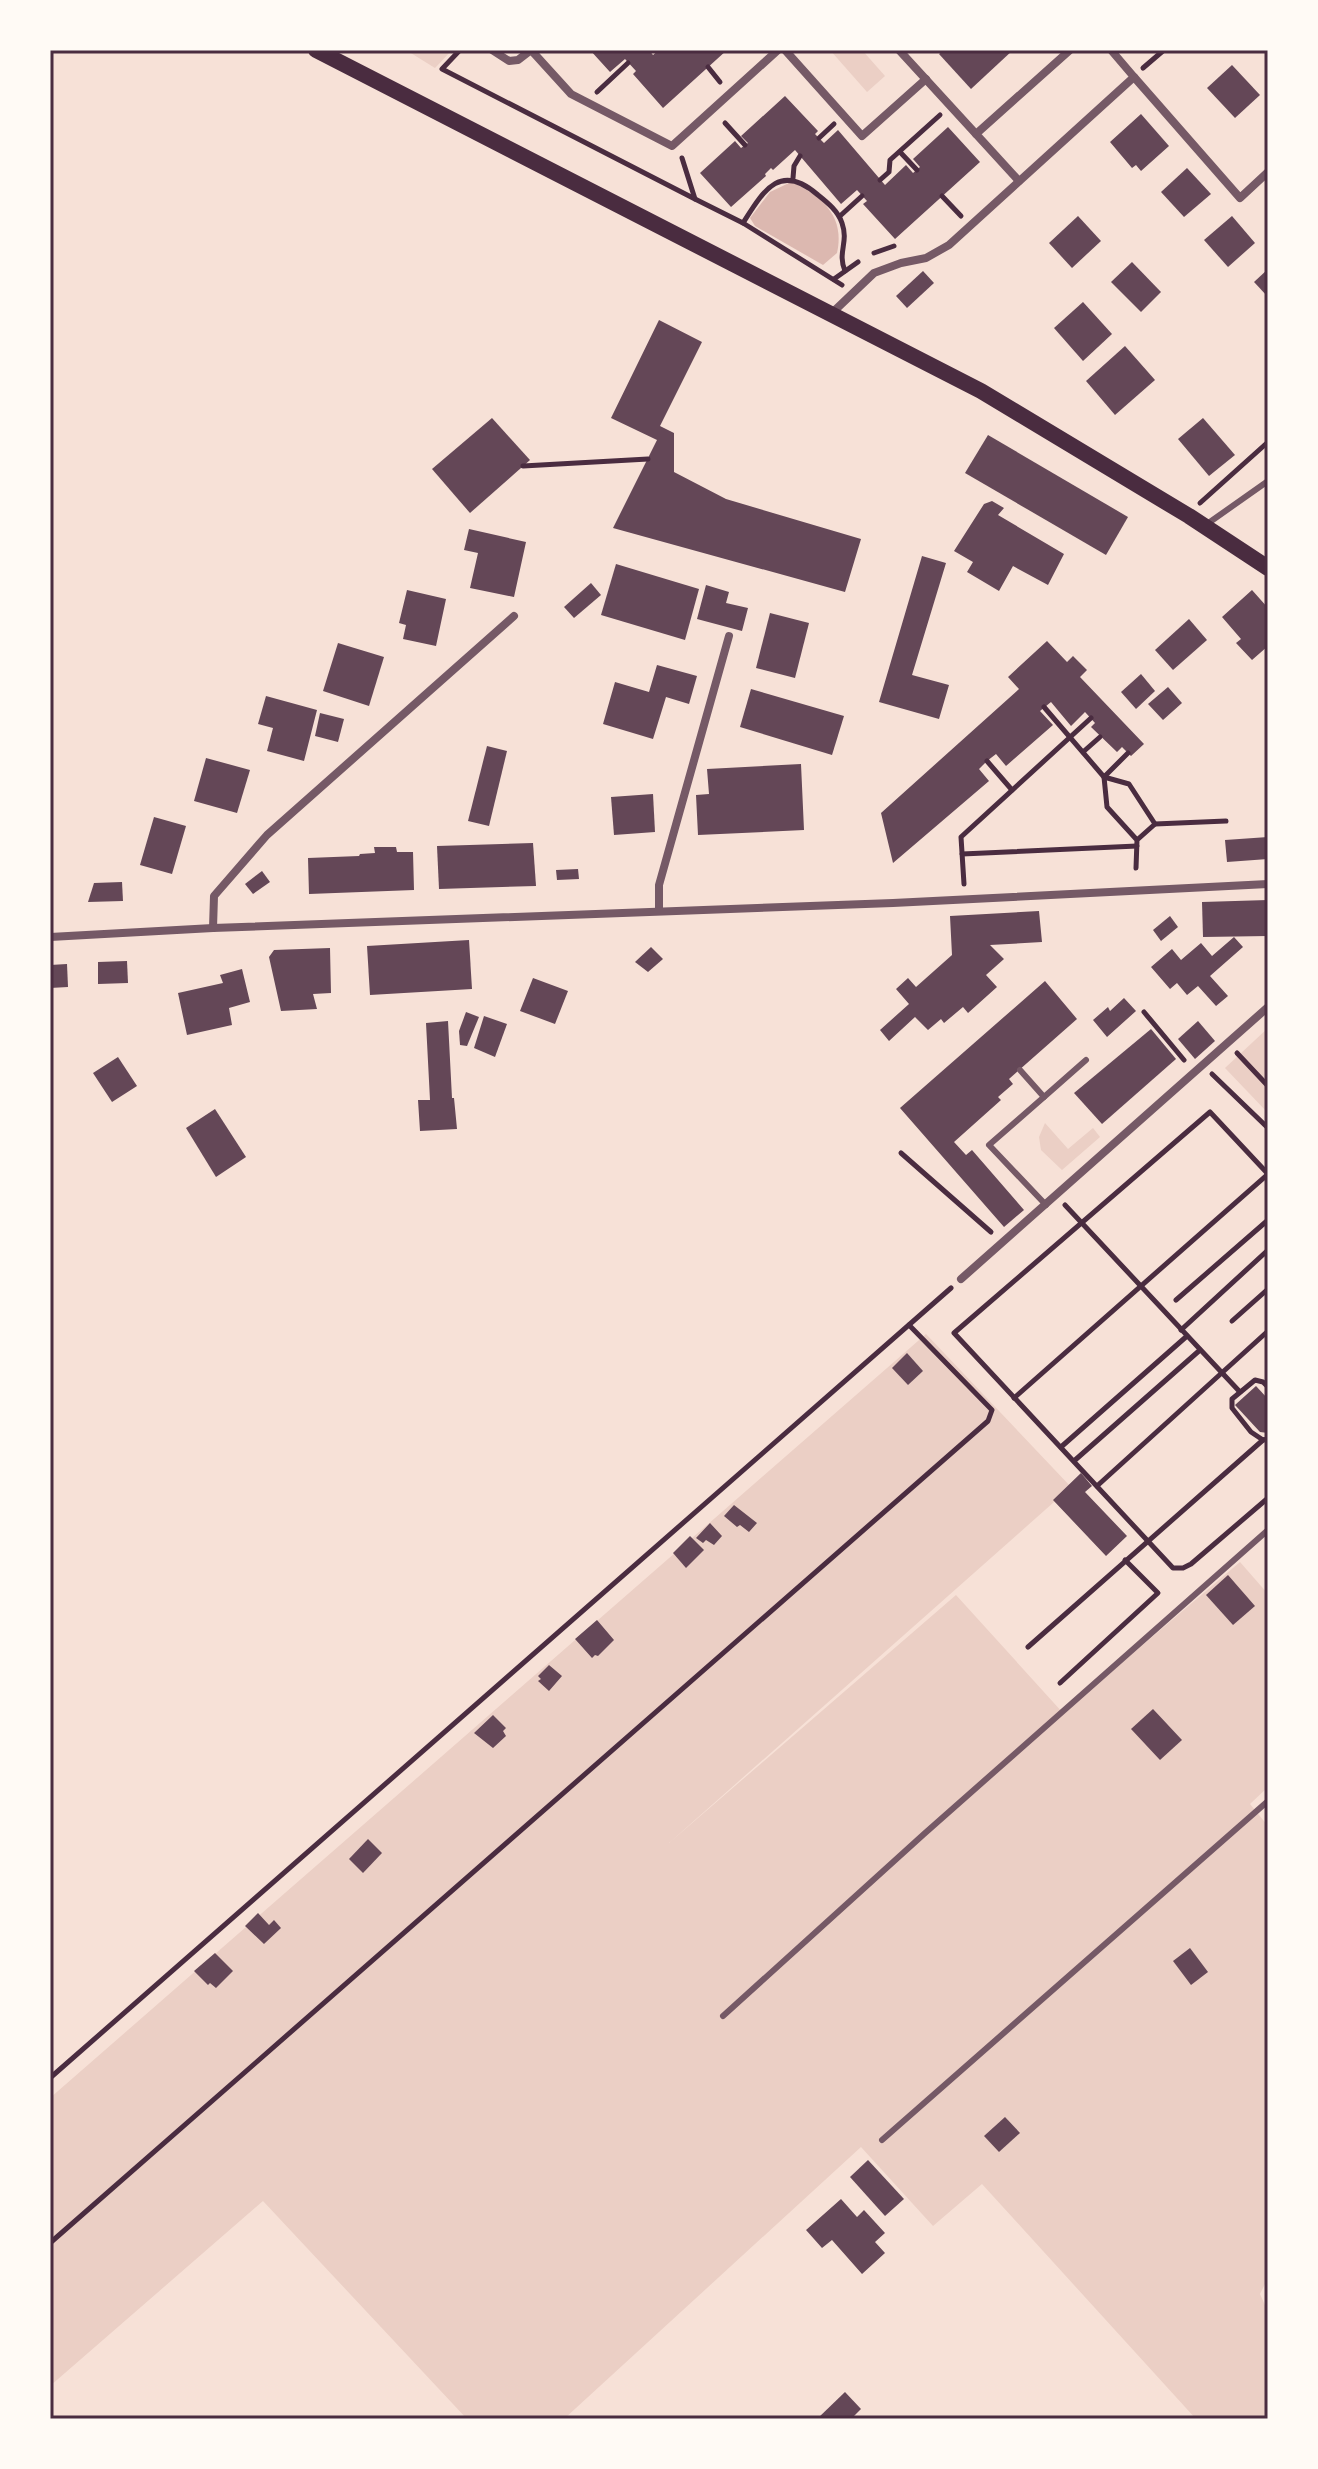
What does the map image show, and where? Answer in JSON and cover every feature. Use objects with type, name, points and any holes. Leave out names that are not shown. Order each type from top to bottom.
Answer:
[{"type":"main road","points":[[316,50],[981,391],[1189,516],[1268,568]]},
{"type":"street","points":[[492,50],[509,61],[518,60],[531,50],[571,94],[672,146],[778,50]]},
{"type":"street","points":[[785,50],[862,136],[926,79]]},
{"type":"street","points":[[899,50],[1019,181]]},
{"type":"street","points":[[976,134],[1070,50]]},
{"type":"street","points":[[1111,50],[1240,198],[1268,172]]},
{"type":"street","points":[[832,313],[874,273],[926,258],[949,245],[1134,77]]},
{"type":"street","points":[[213,928],[214,896],[267,835],[514,616]]},
{"type":"street","points":[[659,910],[659,885],[729,636]]},
{"type":"street","points":[[50,937],[659,910],[893,903],[1268,884]]},
{"type":"street","points":[[961,1279],[1268,1007]]},
{"type":"lane","points":[[1204,526],[1268,481]]},
{"type":"lane","points":[[1046,1205],[989,1145],[1086,1060]]},
{"type":"lane","points":[[1020,1070],[1044,1097]]},
{"type":"lane","points":[[723,2016],[1268,1530]]},
{"type":"lane","points":[[882,2140],[1268,1801]]},
{"type":"path","points":[[460,50],[442,69],[743,223],[853,293]]},
{"type":"path","points":[[1134,77],[1164,50]]},
{"type":"path","points":[[586,102],[628,63]]},
{"type":"path","points":[[880,180],[889,172],[890,160],[950,106]]},
{"type":"path","points":[[725,123],[745,145]]},
{"type":"path","points":[[672,146],[684,160],[695,199]]},
{"type":"path","points":[[900,152],[917,170]]},
{"type":"path","points":[[793,178],[794,166],[800,156]]},
{"type":"path","points":[[743,223],[769,188],[784,179],[793,178],[814,191],[840,216],[845,233],[840,259],[845,271]]},
{"type":"path","points":[[840,216],[862,196]]},
{"type":"path","points":[[942,196],[969,226]]},
{"type":"path","points":[[1189,516],[1212,489],[1268,442]]},
{"type":"path","points":[[523,466],[648,459]]},
{"type":"path","points":[[1044,707],[1104,777],[1107,807],[1137,843]]},
{"type":"path","points":[[964,875],[961,837],[1091,718]]},
{"type":"path","points":[[1083,752],[1100,737]]},
{"type":"path","points":[[1104,777],[1128,753]]},
{"type":"path","points":[[987,761],[1012,790]]},
{"type":"path","points":[[1104,777],[1129,784],[1155,824]]},
{"type":"path","points":[[1136,868],[1137,843],[1155,824],[1226,821]]},
{"type":"path","points":[[962,854],[1137,843]]},
{"type":"path","points":[[1144,1012],[1195,1073]]},
{"type":"path","points":[[1228,1043],[1268,1086]]},
{"type":"path","points":[[1203,1065],[1268,1128]]},
{"type":"path","points":[[1014,1398],[1268,1174],[1210,1112],[954,1333],[1014,1398],[1074,1461],[1147,1541],[1173,1568],[1183,1568],[1268,1498]]},
{"type":"path","points":[[901,1153],[1003,1242]]},
{"type":"path","points":[[1057,1195],[1240,1392]]},
{"type":"path","points":[[1176,1300],[1268,1220]]},
{"type":"path","points":[[1181,1330],[1268,1250]]},
{"type":"path","points":[[50,2078],[961,1279]]},
{"type":"path","points":[[1232,1321],[1268,1289]]},
{"type":"path","points":[[50,2243],[988,1421],[992,1410],[909,1325]]},
{"type":"path","points":[[1097,1486],[1268,1331]]},
{"type":"path","points":[[1061,1447],[1187,1336]]},
{"type":"path","points":[[1074,1461],[1200,1350]]},
{"type":"path","points":[[1028,1647],[1266,1439],[1251,1432],[1232,1408],[1232,1399],[1255,1380],[1266,1382]]},
{"type":"path","points":[[1060,1683],[1158,1593],[1125,1560]]},
{"type":"shaded area","points":[[406,50],[452,50],[435,68]]},
{"type":"shaded area","points":[[830,50],[862,50],[885,76],[867,92]]},
{"type":"shaded area","points":[[791,182],[822,201],[834,218],[839,240],[837,253],[823,265],[755,226],[750,218],[770,192]]},
{"type":"shaded area","points":[[1268,1028],[1268,1113],[1225,1068]]},
{"type":"shaded area","points":[[1045,1123],[1068,1149],[1093,1128],[1100,1137],[1062,1170],[1041,1150],[1039,1137]]},
{"type":"shaded area","points":[[926,1334],[1071,1487],[669,1843],[956,1595],[1063,1713],[1240,1562],[1268,1594],[1268,1787],[1250,1804],[1268,1826],[1268,2278],[1260,2294],[1268,2312],[1268,2419],[1196,2419],[982,2184],[933,2226],[861,2147],[564,2419],[467,2419],[263,2201],[50,2386],[50,2098]]},
{"type":"building","points":[[590,50],[649,50],[653,55],[659,50],[727,50],[663,108],[633,74],[636,71],[625,59],[610,72]]},
{"type":"building","points":[[944,50],[1013,50],[971,89],[939,54]]},
{"type":"building","points":[[1232,65],[1260,95],[1235,118],[1207,88]]},
{"type":"building","points":[[785,96],[818,131],[815,134],[824,143],[838,130],[885,185],[906,165],[913,173],[920,167],[913,159],[948,127],[980,162],[895,239],[863,204],[867,201],[857,190],[841,204],[795,150],[773,170],[771,168],[731,207],[700,173],[735,141],[741,148],[748,143],[741,136]]},
{"type":"building","points":[[1141,114],[1169,146],[1141,171],[1136,165],[1132,168],[1110,142]]},
{"type":"building","points":[[1187,168],[1211,194],[1184,217],[1161,192]]},
{"type":"building","points":[[1078,216],[1101,241],[1072,268],[1049,243]]},
{"type":"building","points":[[1232,216],[1255,243],[1228,267],[1204,240]]},
{"type":"building","points":[[1132,262],[1161,292],[1141,312],[1111,282]]},
{"type":"building","points":[[1268,269],[1268,297],[1254,282]]},
{"type":"building","points":[[923,271],[934,283],[907,308],[896,296]]},
{"type":"building","points":[[1083,302],[1112,334],[1083,361],[1054,328]]},
{"type":"building","points":[[659,320],[702,342],[660,426],[674,433],[674,472],[726,499],[861,539],[845,592],[613,528],[657,440],[611,418]]},
{"type":"building","points":[[1125,346],[1155,380],[1115,415],[1086,381]]},
{"type":"building","points":[[492,418],[530,460],[470,513],[432,469]]},
{"type":"building","points":[[1203,418],[1235,455],[1209,476],[1178,439]]},
{"type":"building","points":[[988,435],[1128,517],[1106,555],[965,473]]},
{"type":"building","points":[[992,501],[1004,508],[998,515],[1064,554],[1048,585],[1013,566],[999,591],[967,572],[973,562],[954,551],[984,504]]},
{"type":"building","points":[[469,529],[526,542],[514,597],[470,588],[478,553],[464,550]]},
{"type":"building","points":[[922,556],[946,563],[912,675],[949,685],[939,719],[879,702]]},
{"type":"building","points":[[616,564],[699,589],[685,640],[601,615]]},
{"type":"building","points":[[591,583],[601,595],[574,618],[564,607]]},
{"type":"building","points":[[706,585],[729,592],[726,603],[748,608],[742,631],[697,619]]},
{"type":"building","points":[[407,590],[446,599],[436,646],[403,639],[406,625],[399,623]]},
{"type":"building","points":[[1252,590],[1268,608],[1268,646],[1252,660],[1236,643],[1241,639],[1222,617]]},
{"type":"building","points":[[770,613],[809,623],[795,678],[756,668]]},
{"type":"building","points":[[1189,619],[1207,640],[1173,670],[1155,650]]},
{"type":"building","points":[[1047,641],[1067,662],[1073,656],[1087,670],[1080,677],[1144,744],[1131,756],[1122,747],[1117,752],[1091,727],[1095,723],[1085,712],[1071,726],[1051,702],[1040,711],[1053,725],[1006,766],[996,754],[987,761],[979,769],[989,781],[893,863],[881,813],[1019,689],[1008,677]]},
{"type":"building","points":[[338,643],[384,657],[369,706],[323,691]]},
{"type":"building","points":[[657,665],[697,676],[689,704],[666,697],[653,739],[603,724],[615,682],[649,692]]},
{"type":"building","points":[[1141,674],[1155,691],[1136,709],[1121,692]]},
{"type":"building","points":[[1168,687],[1182,703],[1163,720],[1148,704]]},
{"type":"building","points":[[751,689],[844,716],[832,755],[740,727]]},
{"type":"building","points":[[266,696],[317,710],[304,761],[267,751],[273,728],[258,724]]},
{"type":"building","points":[[320,713],[344,719],[338,742],[315,736]]},
{"type":"building","points":[[487,746],[507,751],[489,826],[468,821]]},
{"type":"building","points":[[206,758],[250,770],[237,813],[194,801]]},
{"type":"building","points":[[801,764],[804,830],[698,835],[696,795],[709,794],[707,769]]},
{"type":"building","points":[[653,794],[655,832],[614,835],[611,797]]},
{"type":"building","points":[[154,817],[186,826],[172,874],[140,865]]},
{"type":"building","points":[[1268,837],[1268,859],[1227,862],[1225,840]]},
{"type":"building","points":[[533,843],[536,886],[439,889],[437,846]]},
{"type":"building","points":[[374,847],[396,847],[397,852],[413,852],[414,890],[309,894],[308,858],[359,856],[375,853]]},
{"type":"building","points":[[578,869],[579,879],[557,880],[556,870]]},
{"type":"building","points":[[262,871],[270,882],[253,894],[245,884]]},
{"type":"building","points":[[122,882],[123,901],[88,902],[94,883]]},
{"type":"building","points":[[1268,900],[1268,936],[1203,937],[1202,902]]},
{"type":"building","points":[[1039,911],[1042,942],[990,945],[1004,959],[986,975],[997,987],[968,1013],[963,1007],[944,1023],[941,1019],[928,1030],[915,1017],[889,1041],[880,1030],[909,1004],[896,989],[908,978],[916,987],[952,955],[950,916]]},
{"type":"building","points":[[1170,916],[1178,927],[1161,941],[1153,930]]},
{"type":"building","points":[[1234,937],[1243,947],[1210,976],[1228,996],[1216,1006],[1198,986],[1187,995],[1177,983],[1170,989],[1151,967],[1172,949],[1181,960],[1201,943],[1212,956]]},
{"type":"building","points":[[469,940],[472,989],[370,995],[367,946]]},
{"type":"building","points":[[651,947],[663,959],[648,972],[635,962]]},
{"type":"building","points":[[330,948],[331,993],[313,994],[317,1009],[281,1011],[269,957],[274,950]]},
{"type":"building","points":[[127,961],[128,983],[98,984],[98,962]]},
{"type":"building","points":[[67,964],[68,987],[50,988],[50,965]]},
{"type":"building","points":[[242,969],[250,1002],[229,1008],[232,1025],[187,1035],[178,993],[223,983],[220,975]]},
{"type":"building","points":[[533,978],[568,991],[555,1024],[520,1011]]},
{"type":"building","points":[[1045,981],[1077,1019],[1009,1079],[1013,1084],[998,1097],[1001,1100],[954,1142],[966,1155],[972,1150],[1024,1210],[1004,1227],[900,1108]]},
{"type":"building","points":[[1124,998],[1136,1011],[1107,1037],[1093,1020],[1108,1007],[1110,1011]]},
{"type":"building","points":[[466,1012],[479,1017],[467,1046],[460,1045],[459,1031]]},
{"type":"building","points":[[484,1016],[507,1024],[495,1057],[474,1048]]},
{"type":"building","points":[[448,1021],[452,1098],[457,1129],[420,1131],[418,1100],[430,1100],[426,1023]]},
{"type":"building","points":[[1198,1021],[1215,1041],[1195,1059],[1178,1039]]},
{"type":"building","points":[[1151,1029],[1176,1059],[1102,1124],[1074,1093]]},
{"type":"building","points":[[118,1057],[137,1086],[112,1102],[93,1073]]},
{"type":"building","points":[[215,1109],[246,1157],[216,1177],[186,1128]]},
{"type":"building","points":[[907,1353],[923,1371],[908,1385],[892,1368]]},
{"type":"building","points":[[1256,1386],[1268,1399],[1268,1433],[1260,1432],[1235,1405]]},
{"type":"building","points":[[1081,1473],[1092,1486],[1085,1492],[1127,1536],[1106,1556],[1053,1500]]},
{"type":"building","points":[[734,1505],[757,1523],[749,1532],[724,1516]]},
{"type":"building","points":[[710,1523],[722,1536],[714,1545],[696,1538]]},
{"type":"building","points":[[690,1536],[704,1550],[686,1568],[673,1553]]},
{"type":"building","points":[[1228,1575],[1255,1606],[1233,1625],[1206,1595]]},
{"type":"building","points":[[597,1620],[614,1640],[592,1658],[575,1639]]},
{"type":"building","points":[[549,1665],[562,1676],[549,1691],[538,1681],[541,1679],[538,1676]]},
{"type":"building","points":[[1153,1709],[1182,1740],[1160,1760],[1131,1729]]},
{"type":"building","points":[[493,1715],[506,1728],[503,1731],[506,1736],[493,1748],[474,1733]]},
{"type":"building","points":[[368,1839],[382,1853],[363,1873],[349,1859]]},
{"type":"building","points":[[258,1913],[269,1925],[274,1920],[281,1928],[264,1944],[245,1926]]},
{"type":"building","points":[[1190,1948],[1208,1972],[1191,1985],[1173,1961]]},
{"type":"building","points":[[215,1953],[233,1971],[216,1988],[210,1983],[208,1985],[194,1971]]},
{"type":"building","points":[[1005,2117],[1020,2133],[999,2152],[984,2136]]},
{"type":"building","points":[[868,2160],[904,2199],[885,2216],[850,2177]]},
{"type":"building","points":[[841,2199],[857,2217],[864,2210],[885,2233],[875,2242],[885,2253],[862,2274],[832,2240],[822,2248],[806,2230]]},
{"type":"building","points":[[845,2392],[861,2409],[851,2419],[817,2419]]}]
